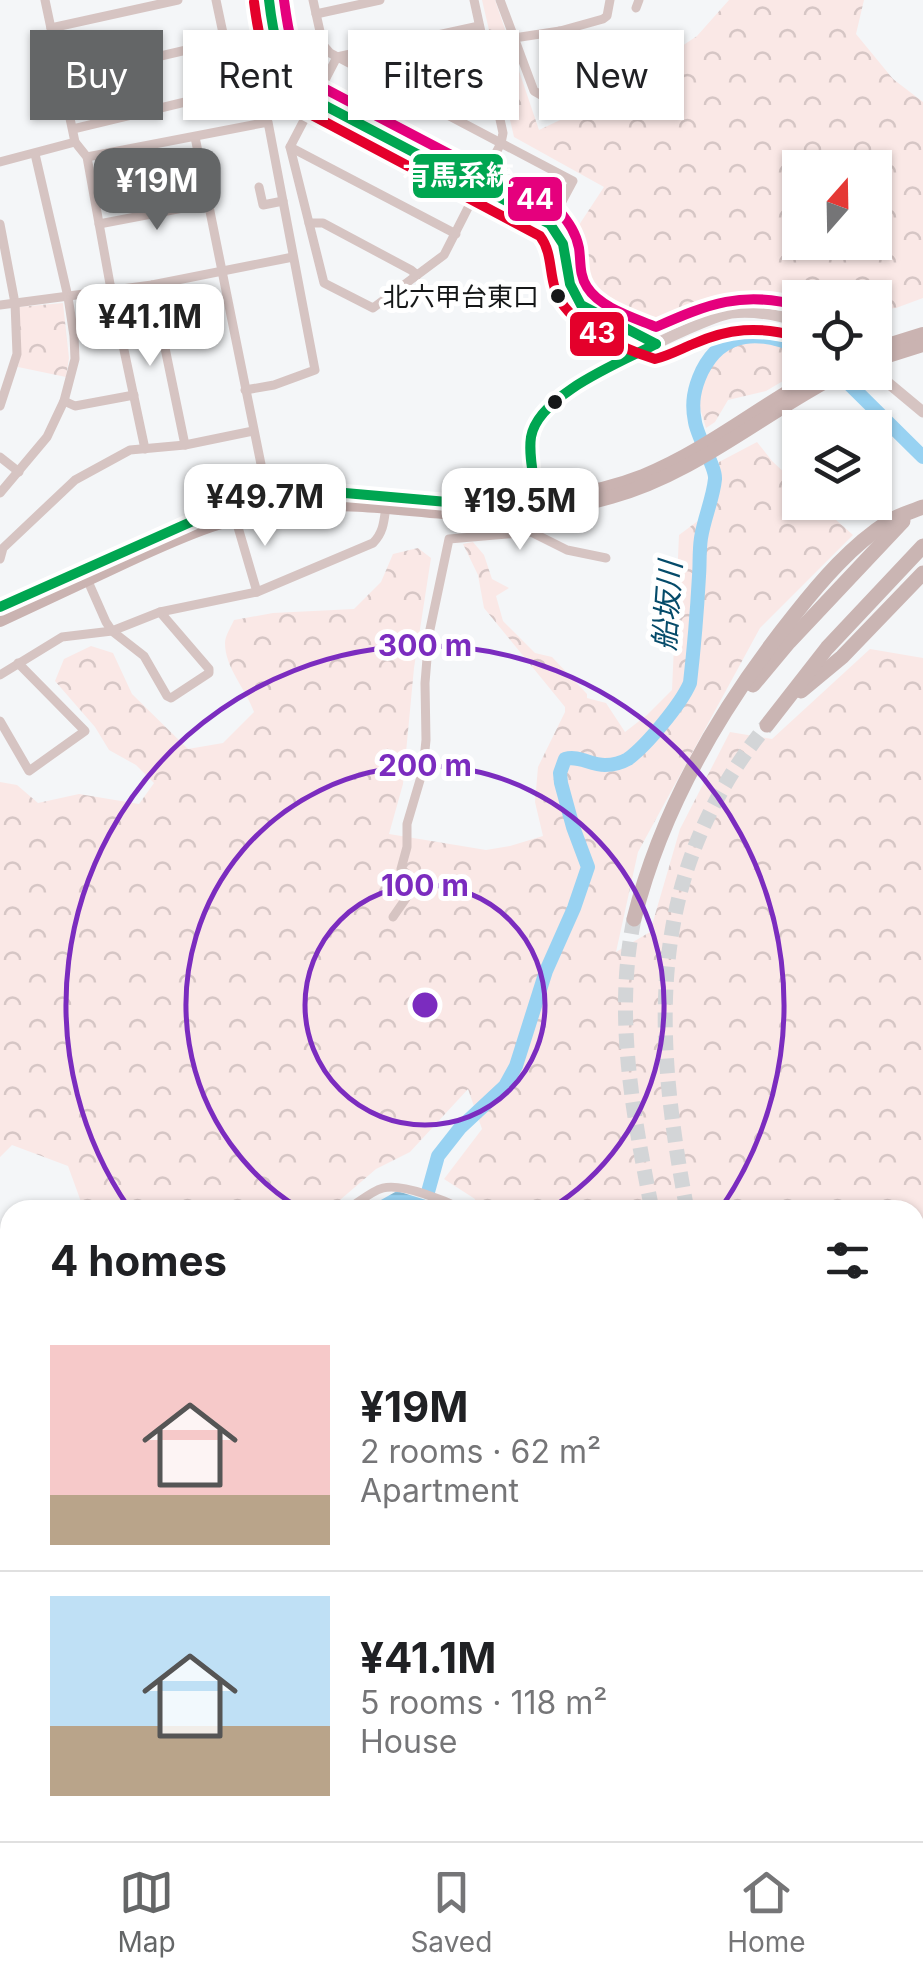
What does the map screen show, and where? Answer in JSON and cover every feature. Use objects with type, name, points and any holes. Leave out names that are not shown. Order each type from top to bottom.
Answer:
[{"type":"highway","points":[[892,344],[923,334]]},
{"type":"highway","points":[[892,355],[923,345]]},
{"type":"highway","points":[[0,608],[202,517],[268,499],[346,494],[572,507],[640,489],[797,390]]},
{"type":"highway","points":[[786,398],[804,390]]},
{"type":"highway","points":[[0,620],[174,539],[270,509],[344,504],[473,514],[537,507]]},
{"type":"highway","points":[[634,918],[654,852],[678,796],[757,680],[890,526],[923,505]]},
{"type":"highway","points":[[767,725],[827,648],[918,551]]},
{"type":"highway","points":[[779,710],[842,657],[923,573]]},
{"type":"street","points":[[45,0],[51,28],[178,0]]},
{"type":"street","points":[[216,0],[223,30]]},
{"type":"street","points":[[268,0],[273,30]]},
{"type":"street","points":[[313,0],[324,45],[348,63]]},
{"type":"street","points":[[316,14],[380,0]]},
{"type":"street","points":[[474,0],[481,30]]},
{"type":"street","points":[[500,0],[511,30]]},
{"type":"street","points":[[560,30],[603,19],[610,0]]},
{"type":"street","points":[[337,57],[480,26]]},
{"type":"street","points":[[519,51],[534,91],[539,94]]},
{"type":"street","points":[[328,75],[337,57]]},
{"type":"street","points":[[73,128],[183,102]]},
{"type":"street","points":[[328,108],[550,224],[565,247],[568,280],[581,305],[656,344]]},
{"type":"street","points":[[71,120],[76,142],[88,157],[145,449]]},
{"type":"street","points":[[305,120],[290,147],[324,282],[372,308],[444,255],[501,143],[500,120]]},
{"type":"street","points":[[457,120],[573,181],[550,224]]},
{"type":"street","points":[[88,157],[268,122],[315,370],[274,385],[245,390]]},
{"type":"street","points":[[195,137],[268,499]]},
{"type":"street","points":[[0,162],[76,142]]},
{"type":"street","points":[[290,147],[456,234]]},
{"type":"street","points":[[0,494],[47,437],[64,401],[75,359],[68,296],[35,154]]},
{"type":"street","points":[[259,187],[263,206],[283,201]]},
{"type":"street","points":[[99,224],[208,203]]},
{"type":"street","points":[[309,224],[323,222],[417,275]]},
{"type":"street","points":[[0,224],[15,303],[16,354],[0,406]]},
{"type":"street","points":[[0,305],[152,285],[293,257]]},
{"type":"street","points":[[152,285],[185,445]]},
{"type":"street","points":[[531,532],[537,526],[532,436],[543,411],[563,394],[712,318],[731,314],[782,317]]},
{"type":"street","points":[[892,386],[923,412]]},
{"type":"street","points":[[64,401],[76,406],[134,395]]},
{"type":"street","points":[[0,559],[3,548],[75,480],[130,450],[185,445],[253,431]]},
{"type":"street","points":[[0,457],[19,472]]},
{"type":"street","points":[[0,675],[62,637],[112,631],[160,612],[257,592],[373,543],[383,528],[386,506]]},
{"type":"street","points":[[235,517],[257,592]]},
{"type":"street","points":[[393,917],[414,882],[401,869],[423,770],[429,634],[449,539],[531,532],[567,550],[606,558]]},
{"type":"street","points":[[87,580],[112,631],[144,656],[166,696],[171,698],[209,673],[209,669],[160,612]]},
{"type":"street","points":[[0,721],[29,771],[85,731],[18,663]]},
{"type":"street","points":[[362,1200],[392,1187],[436,1200]]},
{"type":"green space","points":[[482,0],[495,0],[505,30],[489,30]]},
{"type":"green space","points":[[729,0],[864,0],[856,34],[893,79],[923,102],[923,298],[892,308],[892,280],[782,280],[782,309],[727,301],[663,325],[593,298],[579,225],[604,187],[514,137],[510,120],[519,120],[519,71],[539,130],[560,120],[684,120],[684,45]]},
{"type":"green space","points":[[63,303],[69,358],[66,377],[18,367],[19,307]]},
{"type":"green space","points":[[782,338],[782,382],[766,391],[728,400],[715,422],[706,428],[697,398],[710,361],[736,342]]},
{"type":"green space","points":[[757,442],[782,470],[782,520],[836,520],[853,535],[760,628],[638,852],[616,952],[650,932],[680,829],[730,732],[772,739],[870,649],[923,658],[923,1200],[475,1200],[444,1179],[482,1129],[468,1089],[410,1152],[376,1169],[340,1200],[80,1200],[68,1166],[12,1145],[0,1157],[0,782],[17,785],[38,803],[79,794],[139,804],[154,783],[136,765],[109,750],[95,727],[55,681],[64,659],[91,646],[113,653],[132,694],[188,749],[223,743],[254,712],[226,652],[225,640],[234,620],[273,613],[354,609],[381,582],[393,554],[418,548],[431,558],[414,668],[403,784],[389,834],[486,850],[510,846],[543,836],[535,802],[538,767],[565,707],[484,608],[478,575],[463,544],[473,542],[484,555],[492,579],[509,588],[496,596],[503,621],[535,653],[552,657],[587,698],[606,703],[625,732],[672,690],[679,535],[714,509],[719,462]]},
{"type":"water","points":[[397,1191],[426,1200],[381,1200]]},
{"type":"waterway","name":"船坂川","points":[[428,1192],[438,1156],[460,1128],[505,1086],[516,1066],[546,971],[588,867],[561,783],[565,759],[605,765],[628,759],[663,724],[690,683],[700,543],[715,479],[694,415],[697,383],[711,357],[732,341],[758,336],[782,341]]},
{"type":"waterway","name":"船坂川","points":[[855,390],[923,457]]},
{"type":"tunnel","points":[[685,1200],[668,1080],[668,956],[679,897],[698,838],[727,781],[767,725]]},
{"type":"tunnel","points":[[634,919],[626,992],[628,1065],[650,1200]]},
{"type":"transit line","name":"有馬系統","points":[[269,0],[278,50],[303,94],[550,224],[563,244],[570,284],[581,305],[656,344]]},
{"type":"transit line","name":"44","points":[[284,0],[295,54],[312,82],[560,212],[576,238],[584,282],[609,307],[656,327],[726,302],[782,302]]},
{"type":"transit line","name":"43","points":[[254,2],[265,57],[276,82],[293,105],[540,236],[547,248],[561,302],[570,314],[596,333],[655,359],[731,332],[782,333]]},
{"type":"transit line","name":"有馬系統","points":[[0,607],[202,517],[268,499],[345,493],[470,504],[537,501],[530,445],[537,422],[564,394],[656,344]]},
{"type":"place","name":"北六甲台東口","points":[[558,296]]}]
